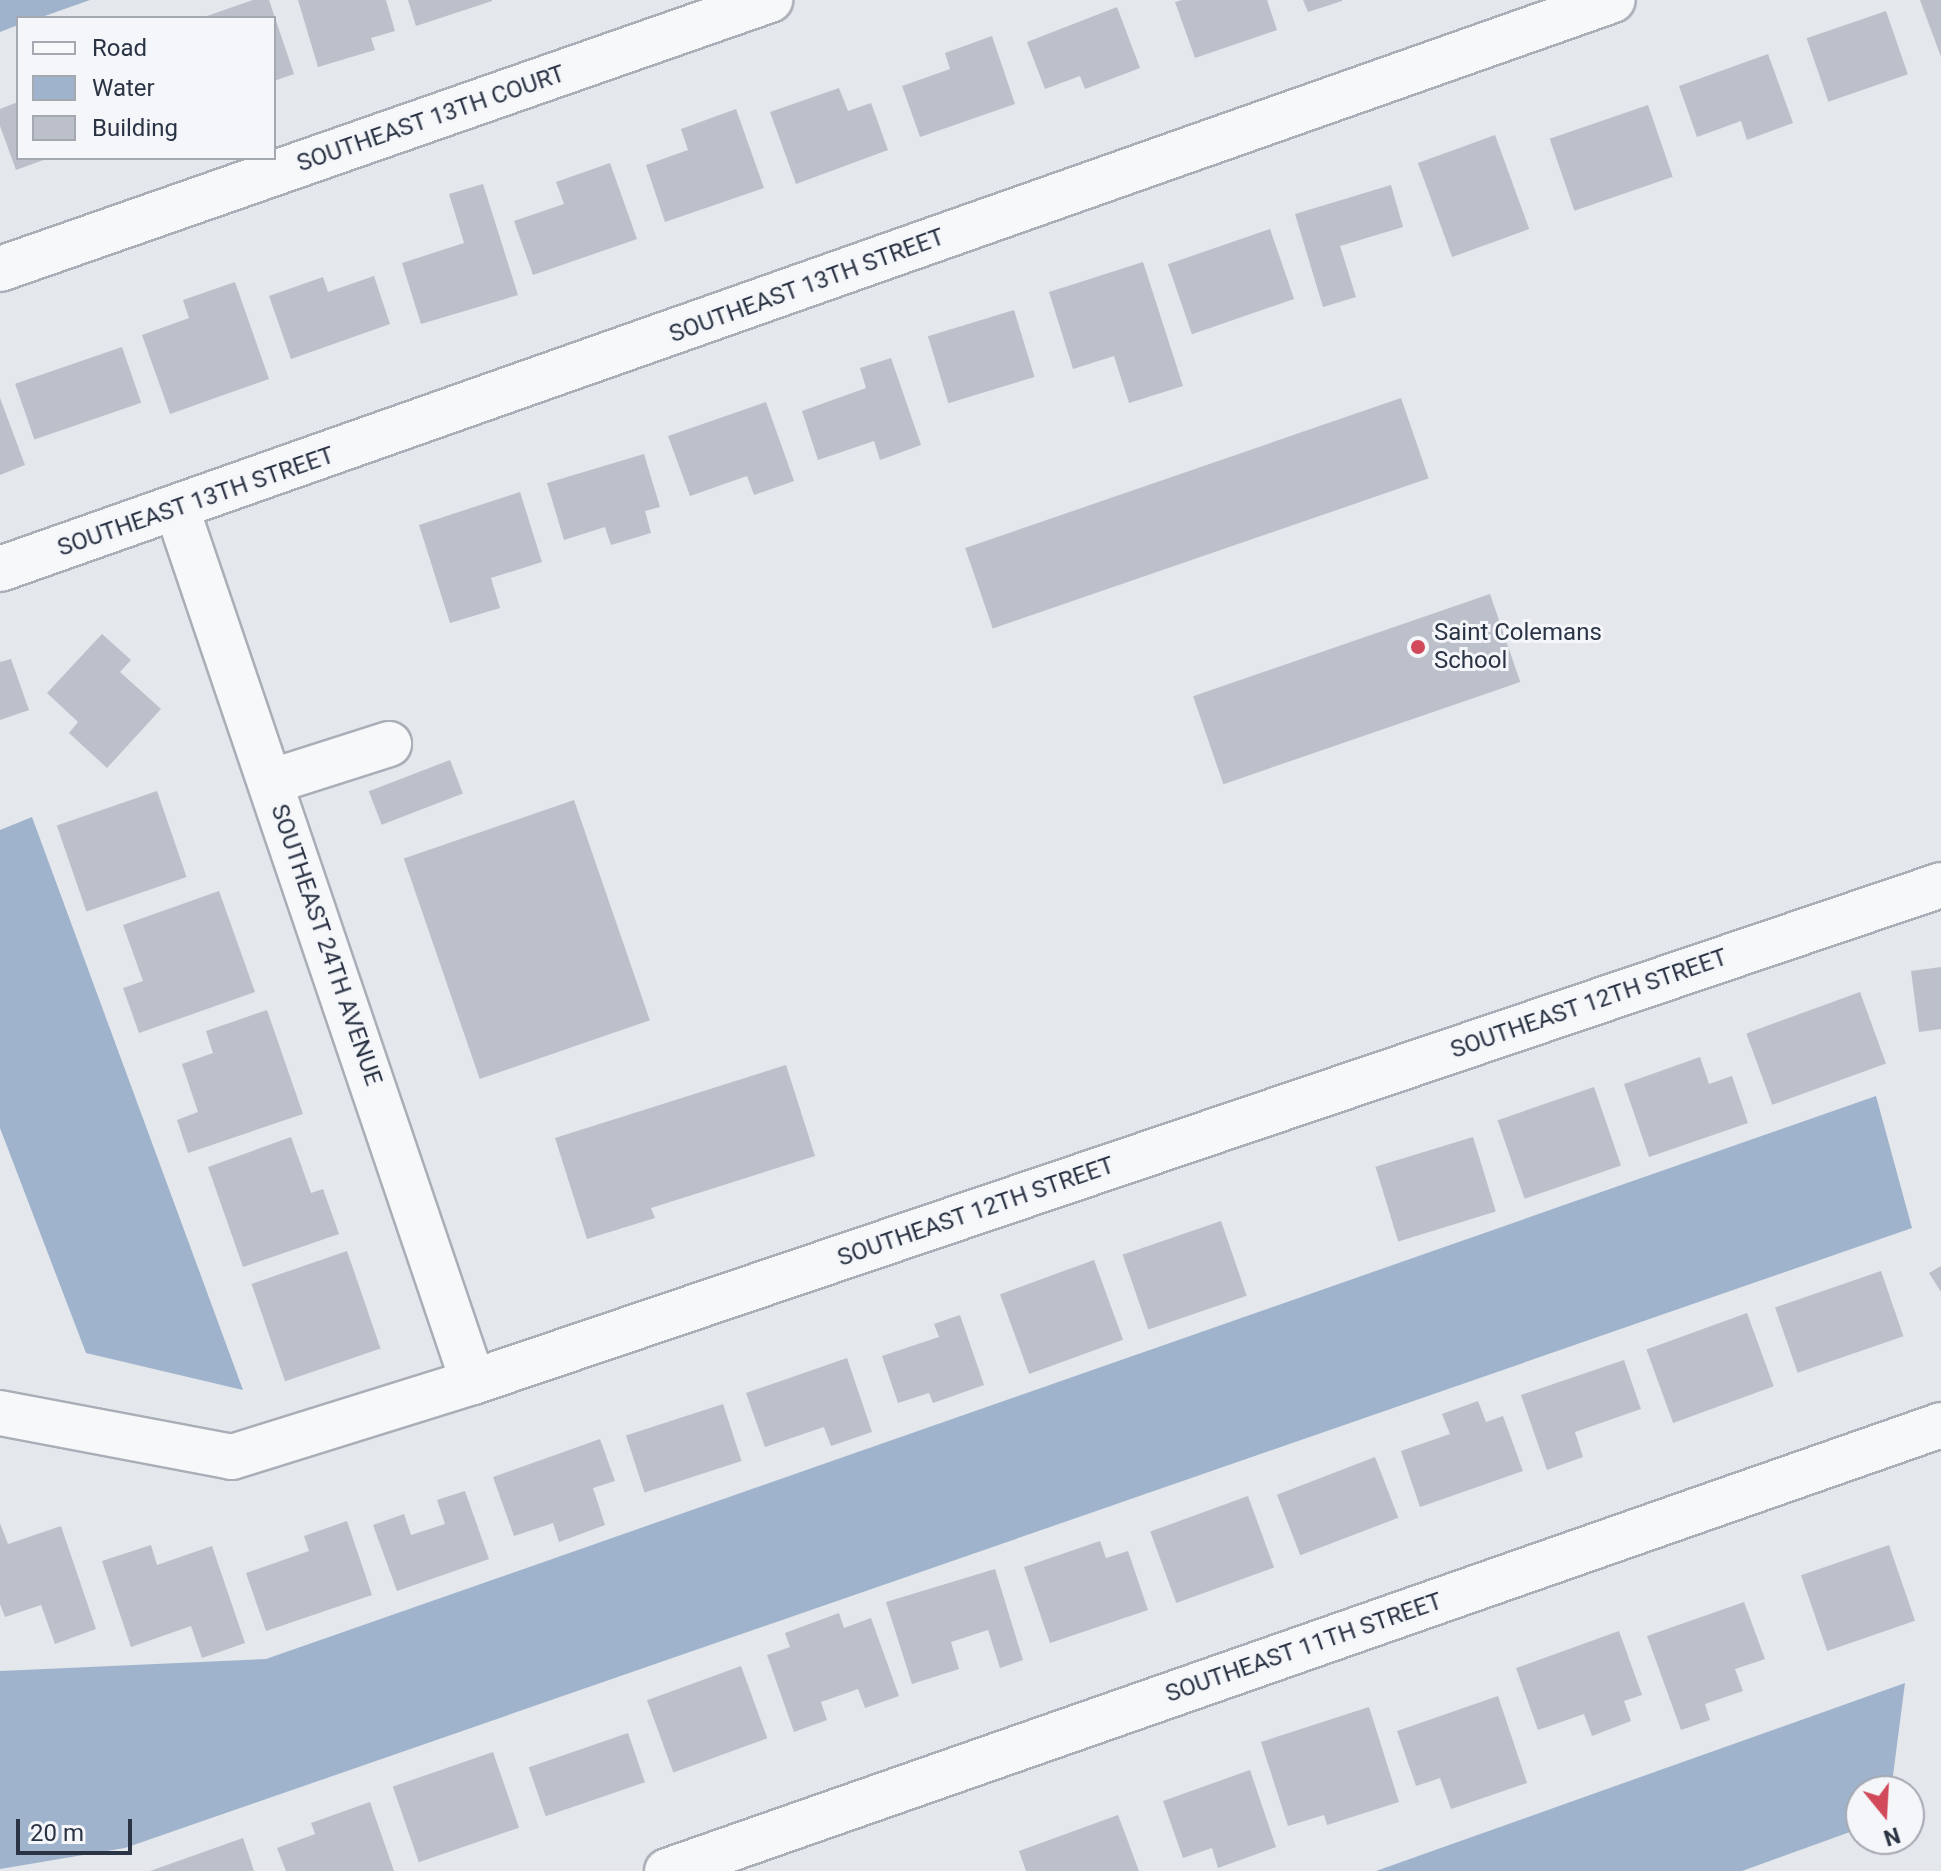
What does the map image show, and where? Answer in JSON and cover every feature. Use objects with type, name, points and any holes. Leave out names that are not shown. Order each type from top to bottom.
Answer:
[{"type":"street","name":"SOUTHEAST 13TH COURT","points":[[0,269],[770,0]]},
{"type":"street","name":"SOUTHEAST 13TH STREET","points":[[0,569],[1613,0]]},
{"type":"street","name":"SOUTHEAST 24TH AVENUE","points":[[177,509],[473,1382]]},
{"type":"street","points":[[270,782],[389,744]]},
{"type":"street","name":"SOUTHEAST 12TH STREET","points":[[0,1413],[232,1457],[473,1382],[1941,885]]},
{"type":"street","name":"SOUTHEAST 11TH STREET","points":[[667,1871],[1941,1425]]},
{"type":"water","points":[[0,0],[90,0],[45,16],[16,16],[16,26],[0,32]]},
{"type":"water","points":[[32,817],[243,1390],[86,1353],[0,1128],[0,830]]},
{"type":"water","points":[[1876,1096],[1912,1228],[125,1848],[0,1869],[0,1671],[266,1659]]},
{"type":"water","points":[[1905,1683],[1893,1775],[1845,1775],[1845,1834],[1742,1871],[1376,1871]]},
{"type":"building","points":[[253,0],[269,0],[274,16],[207,16]]},
{"type":"building","points":[[298,0],[386,0],[395,31],[371,38],[375,50],[318,67]]},
{"type":"building","points":[[408,0],[492,0],[492,1],[416,26]]},
{"type":"building","points":[[1267,0],[1277,30],[1195,58],[1175,2]]},
{"type":"building","points":[[1303,0],[1342,0],[1342,1],[1308,12]]},
{"type":"building","points":[[1920,0],[1941,0],[1941,57]]},
{"type":"building","points":[[1117,7],[1140,68],[1085,89],[1080,76],[1045,89],[1027,42]]},
{"type":"building","points":[[1886,11],[1908,74],[1828,102],[1807,38]]},
{"type":"building","points":[[276,21],[294,74],[276,80]]},
{"type":"building","points":[[992,36],[1015,104],[920,137],[902,86],[950,69],[945,53]]},
{"type":"building","points":[[1768,54],[1793,123],[1747,140],[1741,121],[1697,137],[1679,86]]},
{"type":"building","points":[[839,88],[848,111],[871,103],[888,150],[796,184],[770,112]]},
{"type":"building","points":[[16,103],[16,160],[44,160],[16,170],[0,126],[0,109]]},
{"type":"building","points":[[1648,105],[1673,177],[1574,211],[1550,139]]},
{"type":"building","points":[[736,109],[764,188],[665,222],[646,165],[688,150],[681,129]]},
{"type":"building","points":[[1495,135],[1529,229],[1452,257],[1418,163]]},
{"type":"building","points":[[610,163],[637,239],[533,275],[514,221],[564,204],[556,182]]},
{"type":"building","points":[[483,184],[518,295],[421,324],[402,263],[464,243],[449,194]]},
{"type":"building","points":[[1391,185],[1403,227],[1340,246],[1356,297],[1323,307],[1295,214]]},
{"type":"building","points":[[1270,229],[1294,299],[1192,334],[1168,264]]},
{"type":"building","points":[[1143,262],[1183,386],[1129,403],[1114,356],[1073,369],[1049,292]]},
{"type":"building","points":[[374,276],[390,324],[291,359],[269,296],[323,277],[328,292]]},
{"type":"building","points":[[235,282],[269,379],[170,414],[142,335],[189,318],[183,300]]},
{"type":"building","points":[[1014,310],[1034,377],[948,403],[928,336]]},
{"type":"building","points":[[122,347],[141,403],[34,440],[15,384]]},
{"type":"building","points":[[891,358],[921,445],[880,460],[874,441],[818,460],[802,411],[866,388],[860,368]]},
{"type":"building","points":[[0,398],[25,465],[0,475]]},
{"type":"building","points":[[1401,398],[1429,478],[993,628],[965,548]]},
{"type":"building","points":[[766,402],[794,481],[754,495],[747,476],[690,496],[668,436]]},
{"type":"building","points":[[644,454],[660,507],[645,511],[651,533],[611,545],[605,527],[564,540],[547,483]]},
{"type":"building","points":[[520,492],[542,562],[491,578],[500,608],[450,623],[419,525]]},
{"type":"building","points":[[1490,594],[1520,682],[1223,784],[1193,696]]},
{"type":"building","points":[[102,634],[131,660],[120,672],[161,709],[107,768],[69,733],[78,722],[47,693]]},
{"type":"building","points":[[11,659],[29,710],[0,720],[0,662]]},
{"type":"building","points":[[450,760],[463,794],[382,825],[369,791]]},
{"type":"building","points":[[157,791],[187,877],[86,912],[57,826]]},
{"type":"building","points":[[574,800],[650,1020],[480,1079],[404,859]]},
{"type":"building","points":[[219,891],[255,992],[139,1033],[123,988],[143,981],[123,925]]},
{"type":"building","points":[[1941,967],[1941,1029],[1919,1032],[1911,971]]},
{"type":"building","points":[[1860,992],[1886,1063],[1772,1105],[1746,1033]]},
{"type":"building","points":[[267,1010],[303,1114],[188,1153],[177,1120],[198,1112],[182,1064],[213,1053],[206,1031]]},
{"type":"building","points":[[1700,1057],[1709,1084],[1732,1076],[1748,1123],[1649,1157],[1624,1084]]},
{"type":"building","points":[[786,1065],[815,1156],[651,1208],[655,1218],[587,1239],[555,1138]]},
{"type":"building","points":[[1594,1087],[1621,1165],[1525,1199],[1498,1120]]},
{"type":"building","points":[[291,1137],[311,1193],[323,1189],[339,1234],[243,1267],[208,1167]]},
{"type":"building","points":[[1473,1137],[1496,1212],[1398,1241],[1375,1167]]},
{"type":"building","points":[[1221,1221],[1247,1296],[1148,1330],[1123,1255]]},
{"type":"building","points":[[347,1251],[381,1348],[285,1381],[252,1284]]},
{"type":"building","points":[[1094,1260],[1123,1340],[1029,1374],[1000,1294]]},
{"type":"building","points":[[1941,1266],[1941,1292],[1929,1273]]},
{"type":"building","points":[[1881,1271],[1903,1336],[1798,1373],[1775,1307]]},
{"type":"building","points":[[1747,1313],[1774,1386],[1673,1423],[1646,1350]]},
{"type":"building","points":[[960,1315],[984,1385],[933,1403],[929,1393],[898,1403],[882,1356],[939,1337],[934,1324]]},
{"type":"building","points":[[847,1358],[872,1432],[831,1446],[824,1427],[765,1447],[746,1393]]},
{"type":"building","points":[[1624,1360],[1641,1409],[1575,1432],[1583,1457],[1547,1470],[1521,1395]]},
{"type":"building","points":[[1478,1401],[1486,1422],[1503,1416],[1523,1471],[1420,1507],[1401,1451],[1450,1434],[1442,1414]]},
{"type":"building","points":[[723,1404],[742,1461],[645,1493],[626,1436]]},
{"type":"building","points":[[600,1439],[615,1481],[593,1488],[605,1525],[559,1542],[553,1523],[514,1536],[493,1477]]},
{"type":"building","points":[[1375,1457],[1398,1518],[1300,1555],[1277,1495]]},
{"type":"building","points":[[465,1491],[489,1559],[397,1591],[373,1525],[404,1514],[411,1535],[445,1524],[437,1500]]},
{"type":"building","points":[[1248,1496],[1274,1567],[1176,1603],[1150,1532]]},
{"type":"building","points":[[347,1521],[372,1595],[266,1631],[246,1573],[309,1551],[304,1536]]},
{"type":"building","points":[[0,1523],[8,1544],[61,1526],[96,1629],[55,1644],[41,1605],[5,1617],[0,1604]]},
{"type":"building","points":[[1100,1541],[1106,1558],[1128,1551],[1148,1610],[1050,1643],[1024,1567]]},
{"type":"building","points":[[151,1545],[157,1565],[212,1546],[245,1643],[202,1658],[191,1626],[131,1647],[102,1561]]},
{"type":"building","points":[[1889,1545],[1915,1621],[1827,1651],[1801,1575]]},
{"type":"building","points":[[995,1569],[1023,1660],[1000,1668],[988,1630],[951,1642],[959,1669],[912,1684],[886,1602]]},
{"type":"building","points":[[1744,1602],[1765,1659],[1735,1669],[1743,1691],[1705,1704],[1710,1720],[1681,1730],[1647,1636]]},
{"type":"building","points":[[839,1613],[844,1628],[871,1618],[899,1696],[865,1708],[858,1689],[821,1702],[827,1720],[794,1732],[767,1655],[790,1647],[785,1633]]},
{"type":"building","points":[[1619,1631],[1642,1695],[1624,1701],[1631,1721],[1592,1736],[1584,1714],[1538,1730],[1516,1668]]},
{"type":"building","points":[[741,1666],[767,1738],[673,1773],[647,1700]]},
{"type":"building","points":[[1498,1696],[1527,1783],[1451,1809],[1440,1778],[1416,1786],[1397,1731]]},
{"type":"building","points":[[1369,1707],[1399,1802],[1327,1825],[1324,1815],[1288,1826],[1261,1742]]},
{"type":"building","points":[[628,1733],[645,1782],[546,1816],[529,1767]]},
{"type":"building","points":[[493,1752],[519,1828],[419,1862],[393,1787]]},
{"type":"building","points":[[1250,1770],[1276,1847],[1218,1868],[1212,1848],[1183,1858],[1163,1801]]},
{"type":"building","points":[[370,1802],[394,1871],[286,1871],[277,1848],[315,1834],[311,1823]]},
{"type":"building","points":[[1118,1815],[1139,1871],[1026,1871],[1019,1851]]},
{"type":"building","points":[[243,1838],[254,1871],[150,1871]]},
{"type":"place","name":"Saint Colemans School","points":[[1418,647]]}]
